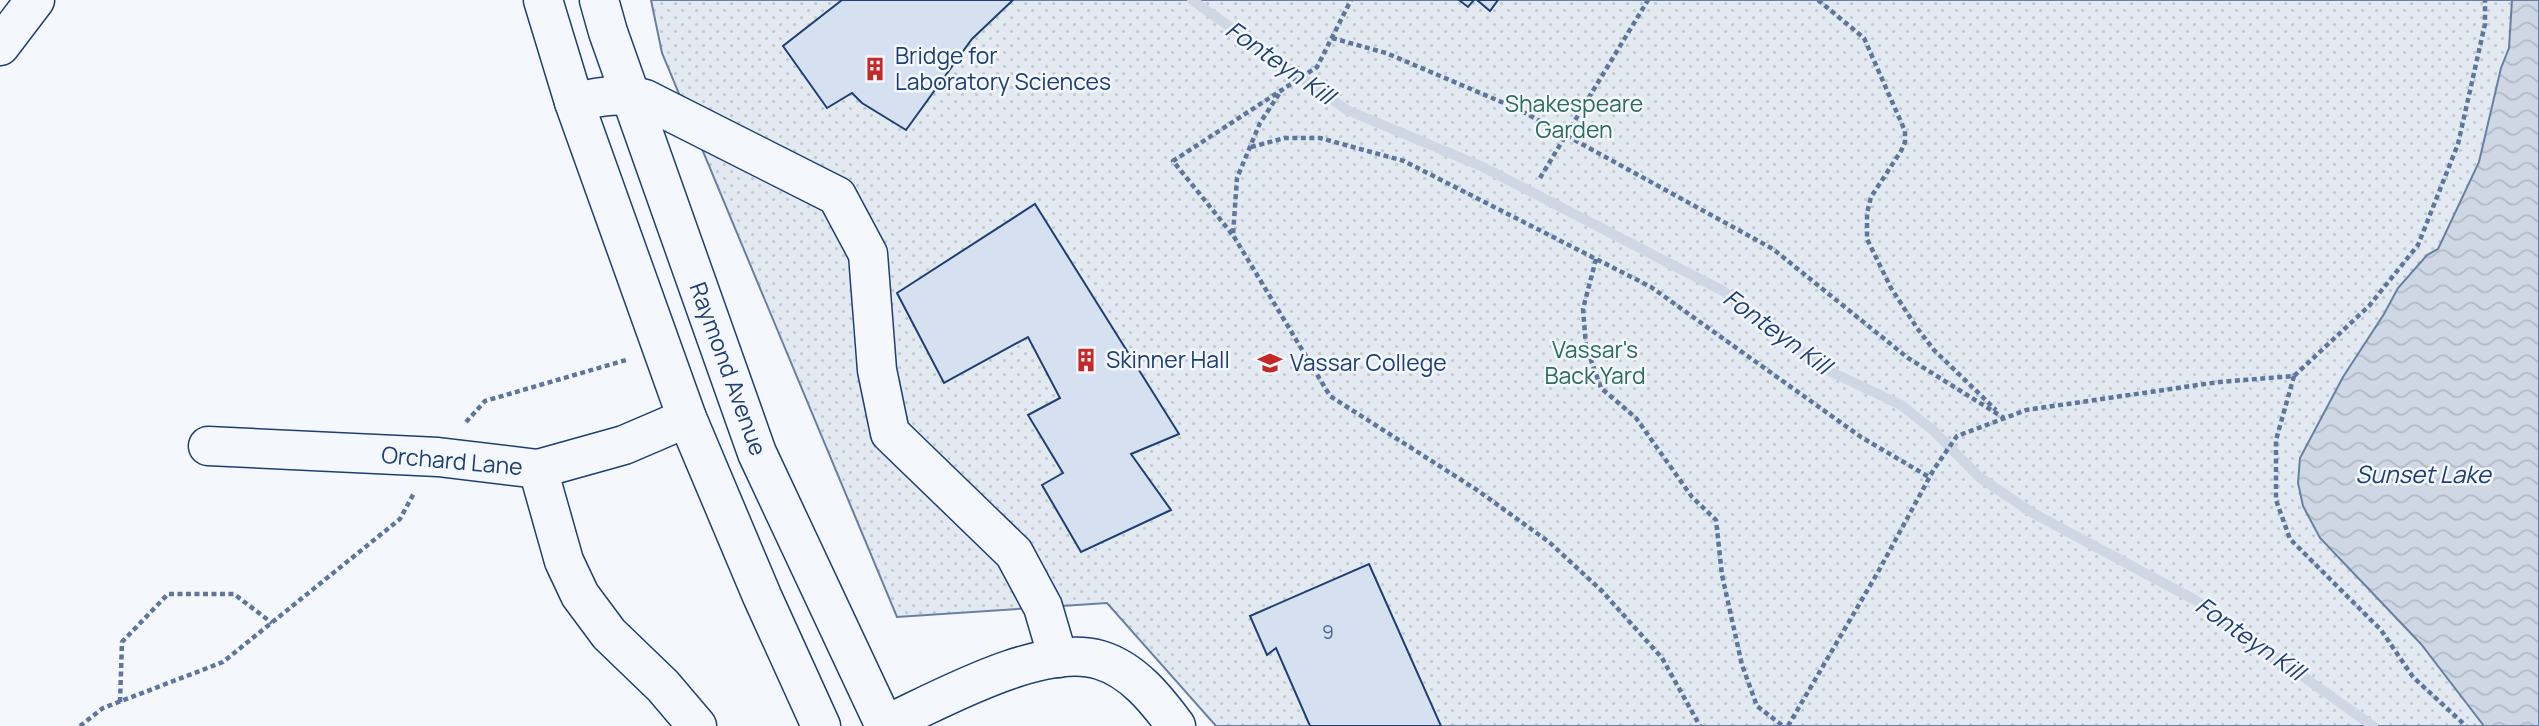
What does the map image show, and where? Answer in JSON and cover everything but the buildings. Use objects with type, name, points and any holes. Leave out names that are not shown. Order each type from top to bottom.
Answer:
[{"type":"main road","points":[[0,46],[35,0]]},
{"type":"main road","points":[[543,0],[574,102],[687,418],[762,596],[821,726]]},
{"type":"main road","name":"Raymond Avenue","points":[[599,0],[757,453],[885,726]]},
{"type":"main road","points":[[574,102],[608,95],[630,95],[645,99],[837,196],[869,254],[877,370],[890,433],[1014,553],[1043,607],[1058,658]]},
{"type":"main road","name":"Orchard Lane","points":[[208,446],[438,457],[538,469],[624,444],[687,418]]},
{"type":"main road","points":[[538,469],[564,561],[579,595],[609,634],[663,686],[696,726]]},
{"type":"main road","points":[[885,726],[994,676],[1022,666],[1072,656],[1100,659],[1125,672],[1140,683],[1176,726]]},
{"type":"path","points":[[1351,0],[1317,67],[1173,161],[1233,235],[1330,396],[1477,490],[1549,542],[1602,591],[1662,658],[1700,726]]},
{"type":"path","points":[[1540,178],[1648,0]]},
{"type":"path","points":[[1818,0],[1864,38],[1905,131],[1904,145],[1869,203],[1866,229],[1870,248],[1903,307],[1934,350],[2004,418]]},
{"type":"path","points":[[2466,726],[2413,677],[2381,630],[2290,539],[2276,500],[2276,440],[2294,376],[2369,306],[2418,245],[2458,144],[2485,24],[2485,0]]},
{"type":"path","points":[[1332,38],[1398,58],[1518,109],[1773,249],[1908,358],[2004,418]]},
{"type":"path","points":[[1233,235],[1237,178],[1260,122],[1279,94]]},
{"type":"path","points":[[1250,147],[1285,138],[1320,138],[1404,162],[1651,286],[1861,437],[1929,478]]},
{"type":"path","points":[[1596,258],[1583,309],[1586,346],[1601,388],[1636,418],[1692,497],[1716,520],[1722,575],[1742,665],[1757,706],[1786,726],[1878,572],[1934,468],[1958,436],[2026,411],[2219,382],[2294,376]]},
{"type":"path","points":[[466,422],[485,401],[631,359]]},
{"type":"path","points":[[80,726],[103,708],[223,663],[400,519],[418,485]]},
{"type":"path","points":[[120,702],[122,642],[168,594],[234,594],[272,623]]},
{"type":"green space","name":"Vassar's Back Yard","points":[[651,0],[2539,0],[2539,726],[1216,726],[1107,603],[897,617],[662,53]]},
{"type":"water","name":"Sunset Lake","points":[[2512,0],[2539,0],[2539,726],[2484,726],[2421,644],[2320,538],[2303,506],[2298,483],[2300,458],[2343,377],[2398,288],[2427,255],[2438,249],[2479,162],[2501,68],[2509,48]]},
{"type":"waterway","name":"Fonteyn Kill","points":[[1192,0],[1347,110],[1483,167],[1723,291],[1825,369],[1901,405],[1934,431],[1979,477],[2031,512],[2195,600],[2373,726]]},
{"type":"place","name":"Bridge for Laboratory Sciences","points":[[875,69]]},
{"type":"place","name":"Skinner Hall","points":[[1086,360]]},
{"type":"place","name":"Vassar College","points":[[1270,363]]},
{"type":"park label","name":"Shakespeare Garden","points":[[1574,117]]}]
